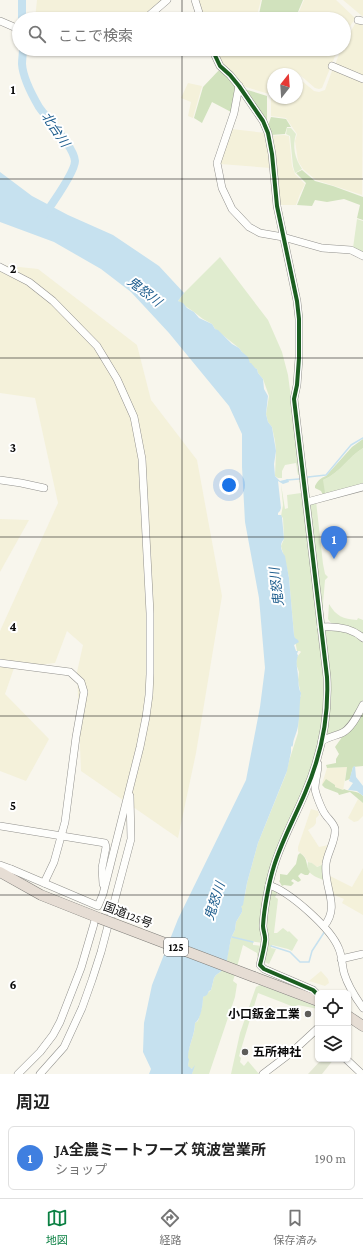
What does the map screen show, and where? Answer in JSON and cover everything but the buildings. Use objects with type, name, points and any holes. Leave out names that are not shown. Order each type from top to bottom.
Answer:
[{"type":"highway","name":"国道125号","points":[[6,873],[42,895],[315,1000]]},
{"type":"highway","points":[[351,1018],[363,1026]]},
{"type":"street","points":[[153,12],[167,0]]},
{"type":"street","points":[[194,0],[198,12]]},
{"type":"street","points":[[0,21],[12,26]]},
{"type":"street","points":[[215,56],[220,66],[230,75],[263,121],[268,132],[272,154],[277,206],[297,300],[299,358],[297,385],[294,399],[328,690],[326,717],[317,760],[306,792],[280,848],[269,885],[263,927],[266,939],[260,965],[315,992]]},
{"type":"street","points":[[332,66],[363,79]]},
{"type":"street","points":[[238,86],[234,113],[217,163],[222,188],[232,209],[254,231],[260,234],[283,237],[322,248],[351,250],[363,256]]},
{"type":"street","points":[[0,267],[29,282],[53,301],[97,346],[117,378],[134,417],[142,460],[145,491],[150,613],[150,674],[146,717],[103,894],[98,906],[44,883],[6,873],[0,865]]},
{"type":"street","points":[[0,480],[44,488]]},
{"type":"street","points":[[307,502],[363,487]]},
{"type":"street","points":[[321,627],[334,626],[360,635],[363,638]]},
{"type":"street","points":[[0,663],[70,672],[81,682],[84,688],[84,698],[78,720],[68,807],[62,836],[54,862],[44,883]]},
{"type":"street","points":[[322,741],[349,729],[363,705]]},
{"type":"street","points":[[317,760],[315,790],[323,812],[334,826],[335,830],[325,870],[332,910],[324,926]]},
{"type":"street","points":[[40,1074],[64,1047],[84,1001],[101,952],[130,843],[131,797],[128,794]]},
{"type":"street","points":[[0,826],[105,843],[106,847],[102,868],[103,894]]},
{"type":"street","points":[[269,885],[277,887],[296,901],[324,926],[339,948],[348,985],[363,1008]]},
{"type":"street","points":[[18,1074],[40,1052],[53,1035],[60,1022],[81,968],[98,917]]},
{"type":"street","points":[[341,959],[363,954]]},
{"type":"street","points":[[263,1074],[315,1033]]},
{"type":"street","points":[[349,1062],[362,1074]]},
{"type":"shaded area","points":[[37,0],[166,0],[151,12],[36,12]]},
{"type":"shaded area","points":[[196,0],[261,0],[258,12],[200,12]]},
{"type":"shaded area","points":[[304,0],[336,0],[349,12],[299,12]]},
{"type":"shaded area","points":[[343,0],[363,0],[363,16],[362,16]]},
{"type":"shaded area","points":[[351,14],[356,19],[351,25]]},
{"type":"shaded area","points":[[358,21],[363,22],[363,77],[335,65],[338,56],[351,56],[351,31]]},
{"type":"shaded area","points":[[216,56],[335,56],[322,88],[319,89],[315,88],[303,78],[303,68],[267,68],[267,93],[239,85],[221,66]]},
{"type":"shaded area","points":[[333,68],[363,81],[362,195],[316,180],[303,169],[298,161],[295,141],[297,134],[286,118],[271,116],[271,104],[303,104],[303,82],[314,91],[319,92],[325,90]]},
{"type":"shaded area","points":[[188,83],[202,86],[193,118],[188,116],[191,102],[181,98]]},
{"type":"shaded area","points":[[231,129],[266,133],[271,168],[220,164]]},
{"type":"shaded area","points":[[269,136],[289,136],[292,166],[295,174],[305,184],[296,205],[279,205]]},
{"type":"shaded area","points":[[0,265],[38,269],[137,345],[151,400],[197,460],[222,596],[196,753],[178,838],[81,771],[77,672],[83,645],[67,631],[55,663],[14,668],[5,694],[49,739],[26,781],[0,771],[0,631],[58,503],[35,398],[0,393]]},
{"type":"shaded area","points":[[0,519],[29,520],[0,572]]},
{"type":"shaded area","points":[[347,767],[343,791],[330,785],[322,784],[327,768]]},
{"type":"shaded area","points":[[358,799],[363,803],[363,816],[358,821],[354,822],[348,818]]},
{"type":"shaded area","points":[[311,809],[318,811],[319,815],[316,818],[316,823],[314,826],[308,830],[319,847],[329,845],[324,864],[316,867],[312,863],[308,862],[298,851]]},
{"type":"shaded area","points":[[363,868],[363,915],[342,903],[344,899],[332,894],[328,875],[352,887]]},
{"type":"shaded area","points":[[321,971],[328,979],[329,983],[325,986],[309,981]]},
{"type":"green space","points":[[262,0],[303,0],[298,12],[259,12]]},
{"type":"green space","points":[[220,69],[237,87],[233,113],[212,102],[202,123],[194,118],[203,87]]},
{"type":"green space","points":[[241,88],[267,96],[266,125]]},
{"type":"green space","points":[[271,117],[286,119],[291,127],[287,127],[285,134],[270,135],[267,128]]},
{"type":"green space","points":[[287,128],[291,128],[296,134],[294,143],[295,152],[302,169],[295,173],[290,136],[286,134]]},
{"type":"green space","points":[[302,170],[315,181],[363,197],[363,220],[357,218],[360,205],[344,199],[327,202],[315,200],[312,206],[297,205],[306,183],[296,173]]},
{"type":"green space","points":[[357,219],[363,221],[363,254],[353,248]]},
{"type":"green space","points":[[220,257],[268,320],[282,352],[288,375],[301,475],[298,475],[296,463],[285,465],[282,471],[282,478],[275,476],[275,441],[272,427],[268,422],[266,414],[269,396],[263,379],[258,373],[257,369],[254,368],[239,348],[215,329],[212,324],[178,301]]},
{"type":"green space","points":[[363,439],[363,448],[329,477],[323,480],[325,493],[323,495],[321,491],[315,488],[317,482],[326,476],[352,447]]},
{"type":"green space","points":[[363,448],[363,486],[323,496],[323,480],[339,469]]},
{"type":"green space","points":[[302,480],[326,690],[321,731],[313,763],[271,872],[263,943],[248,941],[253,942],[253,945],[262,946],[259,960],[257,953],[243,945],[237,967],[226,963],[231,938],[235,930],[236,922],[242,912],[241,907],[258,843],[286,774],[298,733],[299,698],[301,696],[298,680],[299,672],[296,664],[297,657],[301,652],[297,651],[294,635],[289,578],[281,546],[284,539],[283,518],[281,516],[283,505],[281,484],[285,509],[288,508],[287,495],[301,493],[299,481]]},
{"type":"green space","points":[[316,501],[323,564],[325,574],[328,577],[325,580],[322,616],[310,505],[311,502]]},
{"type":"green space","points":[[329,604],[337,614],[344,618],[357,620],[358,618],[363,620],[363,635],[331,623],[328,619]]},
{"type":"green space","points":[[335,629],[354,634],[363,639],[363,700],[346,729],[324,737],[324,632],[326,630]]},
{"type":"green space","points":[[363,708],[363,766],[353,767],[350,779],[345,781],[347,767],[327,768],[326,765],[336,763],[336,759],[339,754],[335,747]]},
{"type":"green space","points":[[326,779],[335,785],[335,787],[361,794],[363,796],[363,803],[350,792],[339,795],[338,793],[325,788],[322,785]]},
{"type":"green space","points":[[300,853],[305,858],[310,872],[308,875],[301,873],[298,876],[301,880],[298,882],[293,879],[291,881],[294,883],[291,886],[282,886],[279,881],[280,874],[287,875],[296,864]]},
{"type":"green space","points":[[308,862],[317,867],[324,864],[326,881],[310,872],[308,869]]},
{"type":"green space","points":[[273,889],[279,890],[275,897],[278,899],[274,933],[277,933],[283,928],[288,932],[289,931],[298,940],[292,951],[272,945],[271,948],[276,949],[269,964],[262,961],[270,892]]},
{"type":"green space","points":[[223,970],[235,974],[233,981],[237,984],[235,997],[209,1074],[192,1074],[193,1069],[189,1068],[188,1066],[188,1055],[195,1023],[198,1021],[203,997],[211,990],[216,975]]},
{"type":"green space","points":[[260,985],[315,1006],[315,1008],[298,1005],[294,1007],[258,993],[239,1056],[241,1058],[240,1062],[244,1066],[248,1061],[259,1074],[231,1074],[240,1033],[256,987]]},
{"type":"green space","points":[[319,1062],[332,1062],[322,1074],[308,1074]]},
{"type":"water","name":"鬼怒川","points":[[0,172],[32,196],[68,215],[113,235],[159,266],[184,293],[178,301],[183,303],[199,318],[212,324],[215,329],[248,357],[250,363],[257,369],[258,373],[263,379],[264,389],[268,396],[266,414],[268,422],[272,427],[276,451],[274,464],[275,476],[280,481],[288,479],[289,482],[283,484],[278,481],[281,508],[278,515],[281,515],[282,517],[284,539],[281,543],[281,548],[285,556],[289,578],[294,635],[299,642],[294,645],[296,651],[298,651],[297,664],[301,693],[298,726],[293,745],[292,747],[291,746],[287,771],[258,843],[247,883],[243,905],[241,907],[242,912],[236,922],[235,930],[231,938],[227,960],[223,970],[214,978],[211,990],[203,997],[200,1015],[195,1023],[188,1058],[188,1066],[192,1069],[195,1065],[192,1074],[149,1074],[151,1069],[143,1052],[144,1023],[152,985],[178,919],[246,780],[260,707],[265,668],[259,598],[245,522],[242,434],[229,406],[169,333],[131,292],[101,269],[54,242],[0,222]]},
{"type":"water","points":[[355,766],[356,777],[363,786],[363,796],[357,791],[348,790],[353,783],[349,781],[353,767]]},
{"type":"waterway","name":"北台川","points":[[22,0],[22,12]]},
{"type":"waterway","name":"北台川","points":[[23,56],[23,70],[28,87],[39,107],[70,148],[74,155],[75,161],[71,173],[58,196],[45,214]]},
{"type":"waterway","points":[[308,477],[326,475],[351,445],[363,438]]},
{"type":"waterway","points":[[287,480],[299,479]]},
{"type":"waterway","points":[[271,946],[290,952],[300,962],[309,962],[312,951],[325,931]]},
{"type":"waterway","points":[[232,937],[253,942]]},
{"type":"cycle path","points":[[215,56],[220,66],[239,86],[263,121],[268,133],[272,154],[277,206],[297,301],[299,319],[299,358],[297,385],[294,399],[327,677],[327,706],[320,750],[311,779],[277,856],[272,872],[264,911],[263,926],[265,939],[260,965],[264,969],[315,992]]},
{"type":"place","name":"JA全農ミートフーズ 筑波営業所","points":[[334,559]]},
{"type":"place","name":"小口鈑金工業","points":[[308,1014]]},
{"type":"place","name":"五所神社","points":[[245,1052]]}]
